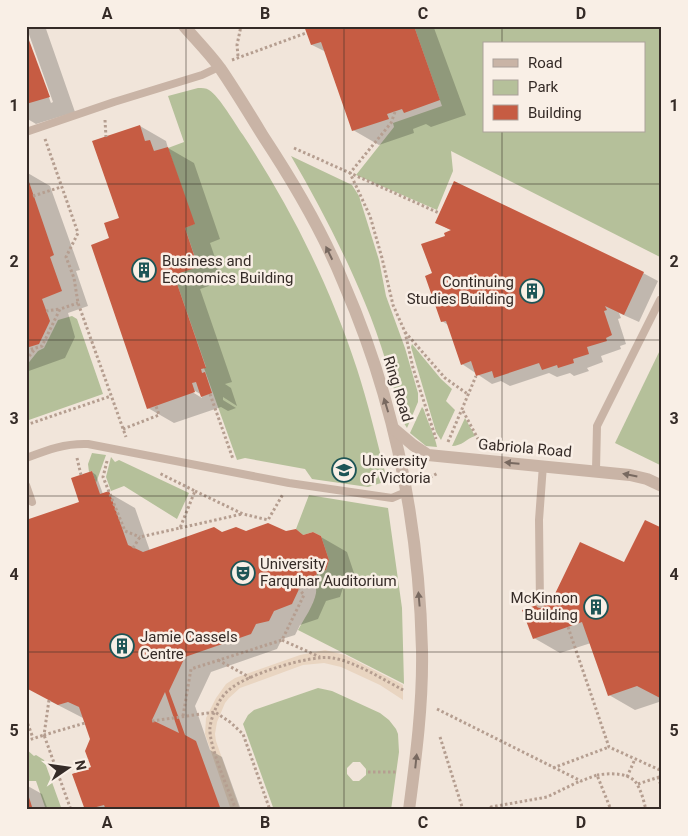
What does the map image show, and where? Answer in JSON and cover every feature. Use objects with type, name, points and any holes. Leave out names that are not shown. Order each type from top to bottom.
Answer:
[{"type":"street","name":"Ring Road","points":[[184,26],[219,67],[284,167],[317,228],[344,282],[374,362],[393,428],[406,492],[416,565],[422,652],[417,749],[409,810]]},
{"type":"street","name":"Gabriola Road","points":[[393,428],[428,455],[596,470],[647,479],[662,486]]},
{"type":"lane","points":[[26,132],[202,75],[219,67]]},
{"type":"lane","points":[[596,470],[597,426],[660,300]]},
{"type":"lane","points":[[26,458],[62,445],[74,443],[132,452],[289,483],[392,498],[406,492]]},
{"type":"lane","points":[[540,604],[539,520],[543,466]]},
{"type":"lane","points":[[26,485],[32,502]]},
{"type":"path","points":[[238,56],[236,45],[240,26]]},
{"type":"path","points":[[219,67],[238,56],[306,33]]},
{"type":"path","points":[[350,173],[391,123],[395,112]]},
{"type":"path","points":[[104,117],[106,137]]},
{"type":"path","points":[[41,127],[78,233],[66,257],[74,278],[78,303],[132,452]]},
{"type":"path","points":[[294,148],[439,213]]},
{"type":"path","points":[[350,173],[370,216],[393,305],[405,332],[413,368],[438,443]]},
{"type":"path","points":[[33,196],[61,187]]},
{"type":"path","points":[[46,311],[78,303]]},
{"type":"path","points":[[26,351],[42,346],[60,309]]},
{"type":"path","points":[[405,332],[445,378],[469,395]]},
{"type":"path","points":[[26,360],[35,348]]},
{"type":"path","points":[[445,450],[476,376]]},
{"type":"path","points":[[210,394],[238,473]]},
{"type":"path","points":[[26,425],[111,396]]},
{"type":"path","points":[[123,429],[159,415],[156,406]]},
{"type":"path","points":[[463,410],[478,439]]},
{"type":"path","points":[[110,448],[103,477],[124,531],[140,538],[243,514]]},
{"type":"path","points":[[152,470],[243,514],[268,520],[289,483]]},
{"type":"path","points":[[180,528],[195,491]]},
{"type":"path","points":[[133,548],[140,538]]},
{"type":"path","points":[[282,640],[304,595],[299,589]]},
{"type":"path","points":[[568,627],[609,747]]},
{"type":"path","points":[[183,716],[191,669],[282,640],[320,657]]},
{"type":"path","points":[[236,810],[212,741],[210,727],[222,697],[228,690],[251,678],[300,661],[320,657],[333,658],[352,664],[581,781]]},
{"type":"path","points":[[218,660],[251,678]]},
{"type":"path","points":[[49,700],[44,735],[71,810]]},
{"type":"path","points":[[152,721],[215,712],[230,722],[243,734],[270,810]]},
{"type":"path","points":[[26,719],[33,738]]},
{"type":"path","points":[[26,741],[85,723]]},
{"type":"path","points":[[440,737],[463,810]]},
{"type":"path","points":[[553,768],[609,747],[662,771]]},
{"type":"path","points":[[627,777],[635,759]]},
{"type":"path","points":[[368,772],[400,772]]},
{"type":"path","points":[[486,810],[491,807],[547,797],[581,781],[597,775],[610,773],[627,777],[638,784],[646,810]]},
{"type":"path","points":[[597,775],[611,810]]},
{"type":"path","points":[[638,784],[660,777],[662,788]]},
{"type":"green space","points":[[414,26],[662,26],[662,258],[451,151],[453,171],[437,210],[356,175],[394,127],[393,123],[442,106]]},
{"type":"green space","points":[[198,88],[207,89],[213,93],[243,135],[293,219],[322,278],[335,308],[365,395],[385,472],[381,483],[368,487],[312,479],[305,469],[245,458],[237,460],[204,368],[206,367],[174,275],[198,266],[185,228],[194,224],[168,148],[184,142],[168,96]]},
{"type":"green space","points":[[291,156],[352,185],[359,196],[379,260],[386,296],[405,348],[418,393],[418,402],[407,428],[402,420],[371,317],[349,265]]},
{"type":"green space","points":[[72,316],[77,319],[103,394],[26,421],[26,366],[38,351],[44,348],[58,320]]},
{"type":"green space","points":[[412,344],[441,379],[452,389],[446,401],[455,410],[441,440],[436,432],[411,347]]},
{"type":"green space","points":[[662,346],[662,466],[615,443]]},
{"type":"green space","points":[[422,407],[437,447],[426,446],[410,433]]},
{"type":"green space","points":[[465,418],[475,436],[459,445],[452,446]]},
{"type":"green space","points":[[92,453],[106,455],[96,483],[92,471],[89,472],[88,464]]},
{"type":"green space","points":[[111,457],[115,462],[119,460],[189,493],[177,519],[124,486],[111,491],[106,477]]},
{"type":"green space","points":[[309,495],[388,508],[402,608],[404,684],[298,630],[315,598],[315,579],[317,573],[326,570],[329,560],[321,536],[313,532],[303,535],[296,529]]},
{"type":"green space","points":[[318,688],[332,691],[380,713],[389,720],[398,734],[399,752],[391,810],[274,810],[243,724],[248,715],[254,710]],"holes":[[[353,762],[360,762],[366,769],[366,775],[359,781],[353,781],[347,774],[347,768]]]},
{"type":"green space","points":[[26,749],[34,756],[36,755],[44,760],[62,810],[46,810],[36,781],[26,781]]},
{"type":"shaded area","points":[[325,650],[345,655],[403,685],[403,700],[380,685],[341,667],[324,663],[303,665],[240,688],[225,703],[217,722],[215,734],[240,810],[231,810],[205,734],[206,718],[216,698],[226,684],[235,678],[300,655]]},
{"type":"building","points":[[304,26],[414,26],[440,100],[404,113],[402,109],[387,114],[389,119],[352,131],[321,42],[311,45]]},
{"type":"building","points":[[26,32],[50,97],[26,104]]},
{"type":"building","name":"Business and Economics Building","points":[[140,125],[145,141],[150,140],[154,151],[168,147],[195,224],[185,228],[198,267],[174,275],[206,368],[201,369],[202,373],[205,372],[212,393],[201,397],[196,382],[192,383],[195,392],[147,409],[91,245],[109,238],[104,223],[119,218],[92,141]]},
{"type":"building","points":[[27,176],[54,255],[50,257],[62,291],[42,299],[50,321],[39,344],[26,348]]},
{"type":"building","name":"Continuing Studies Building","points":[[454,181],[644,272],[624,315],[605,306],[607,310],[604,311],[612,335],[606,338],[607,341],[587,347],[589,354],[573,359],[574,363],[558,368],[557,365],[542,370],[539,363],[494,378],[492,371],[476,376],[471,361],[461,365],[446,321],[441,322],[425,276],[432,273],[421,244],[445,236],[444,233],[451,230],[435,223]]},
{"type":"building","name":"Jamie Cassels Centre","points":[[92,471],[100,494],[109,491],[128,545],[143,552],[214,527],[222,532],[236,527],[246,531],[268,523],[286,531],[296,529],[303,535],[313,532],[321,536],[329,560],[326,570],[317,573],[314,582],[300,587],[292,604],[274,611],[269,621],[256,624],[251,634],[185,657],[169,691],[185,735],[196,741],[221,810],[106,810],[104,805],[85,810],[72,774],[91,767],[85,751],[90,739],[79,707],[68,702],[58,705],[26,688],[26,591],[28,590],[26,585],[26,520],[79,502],[71,478]],"holes":[[[165,692],[179,733],[152,720]]]},
{"type":"building","name":"McKinnon Building","points":[[645,520],[662,528],[662,699],[637,686],[608,696],[582,622],[533,639],[522,610],[552,600],[580,542],[624,562]]},
{"type":"building","points":[[27,791],[33,810],[26,810]]},
{"type":"place","name":"Business and Economics Building","points":[[144,270]]},
{"type":"place","name":"Continuing Studies Building","points":[[532,291]]},
{"type":"place","name":"University of Victoria","points":[[344,470]]},
{"type":"place","name":"University Farquhar Auditorium","points":[[243,573]]},
{"type":"place","name":"McKinnon Building","points":[[596,607]]},
{"type":"place","name":"Jamie Cassels Centre","points":[[122,646]]}]
